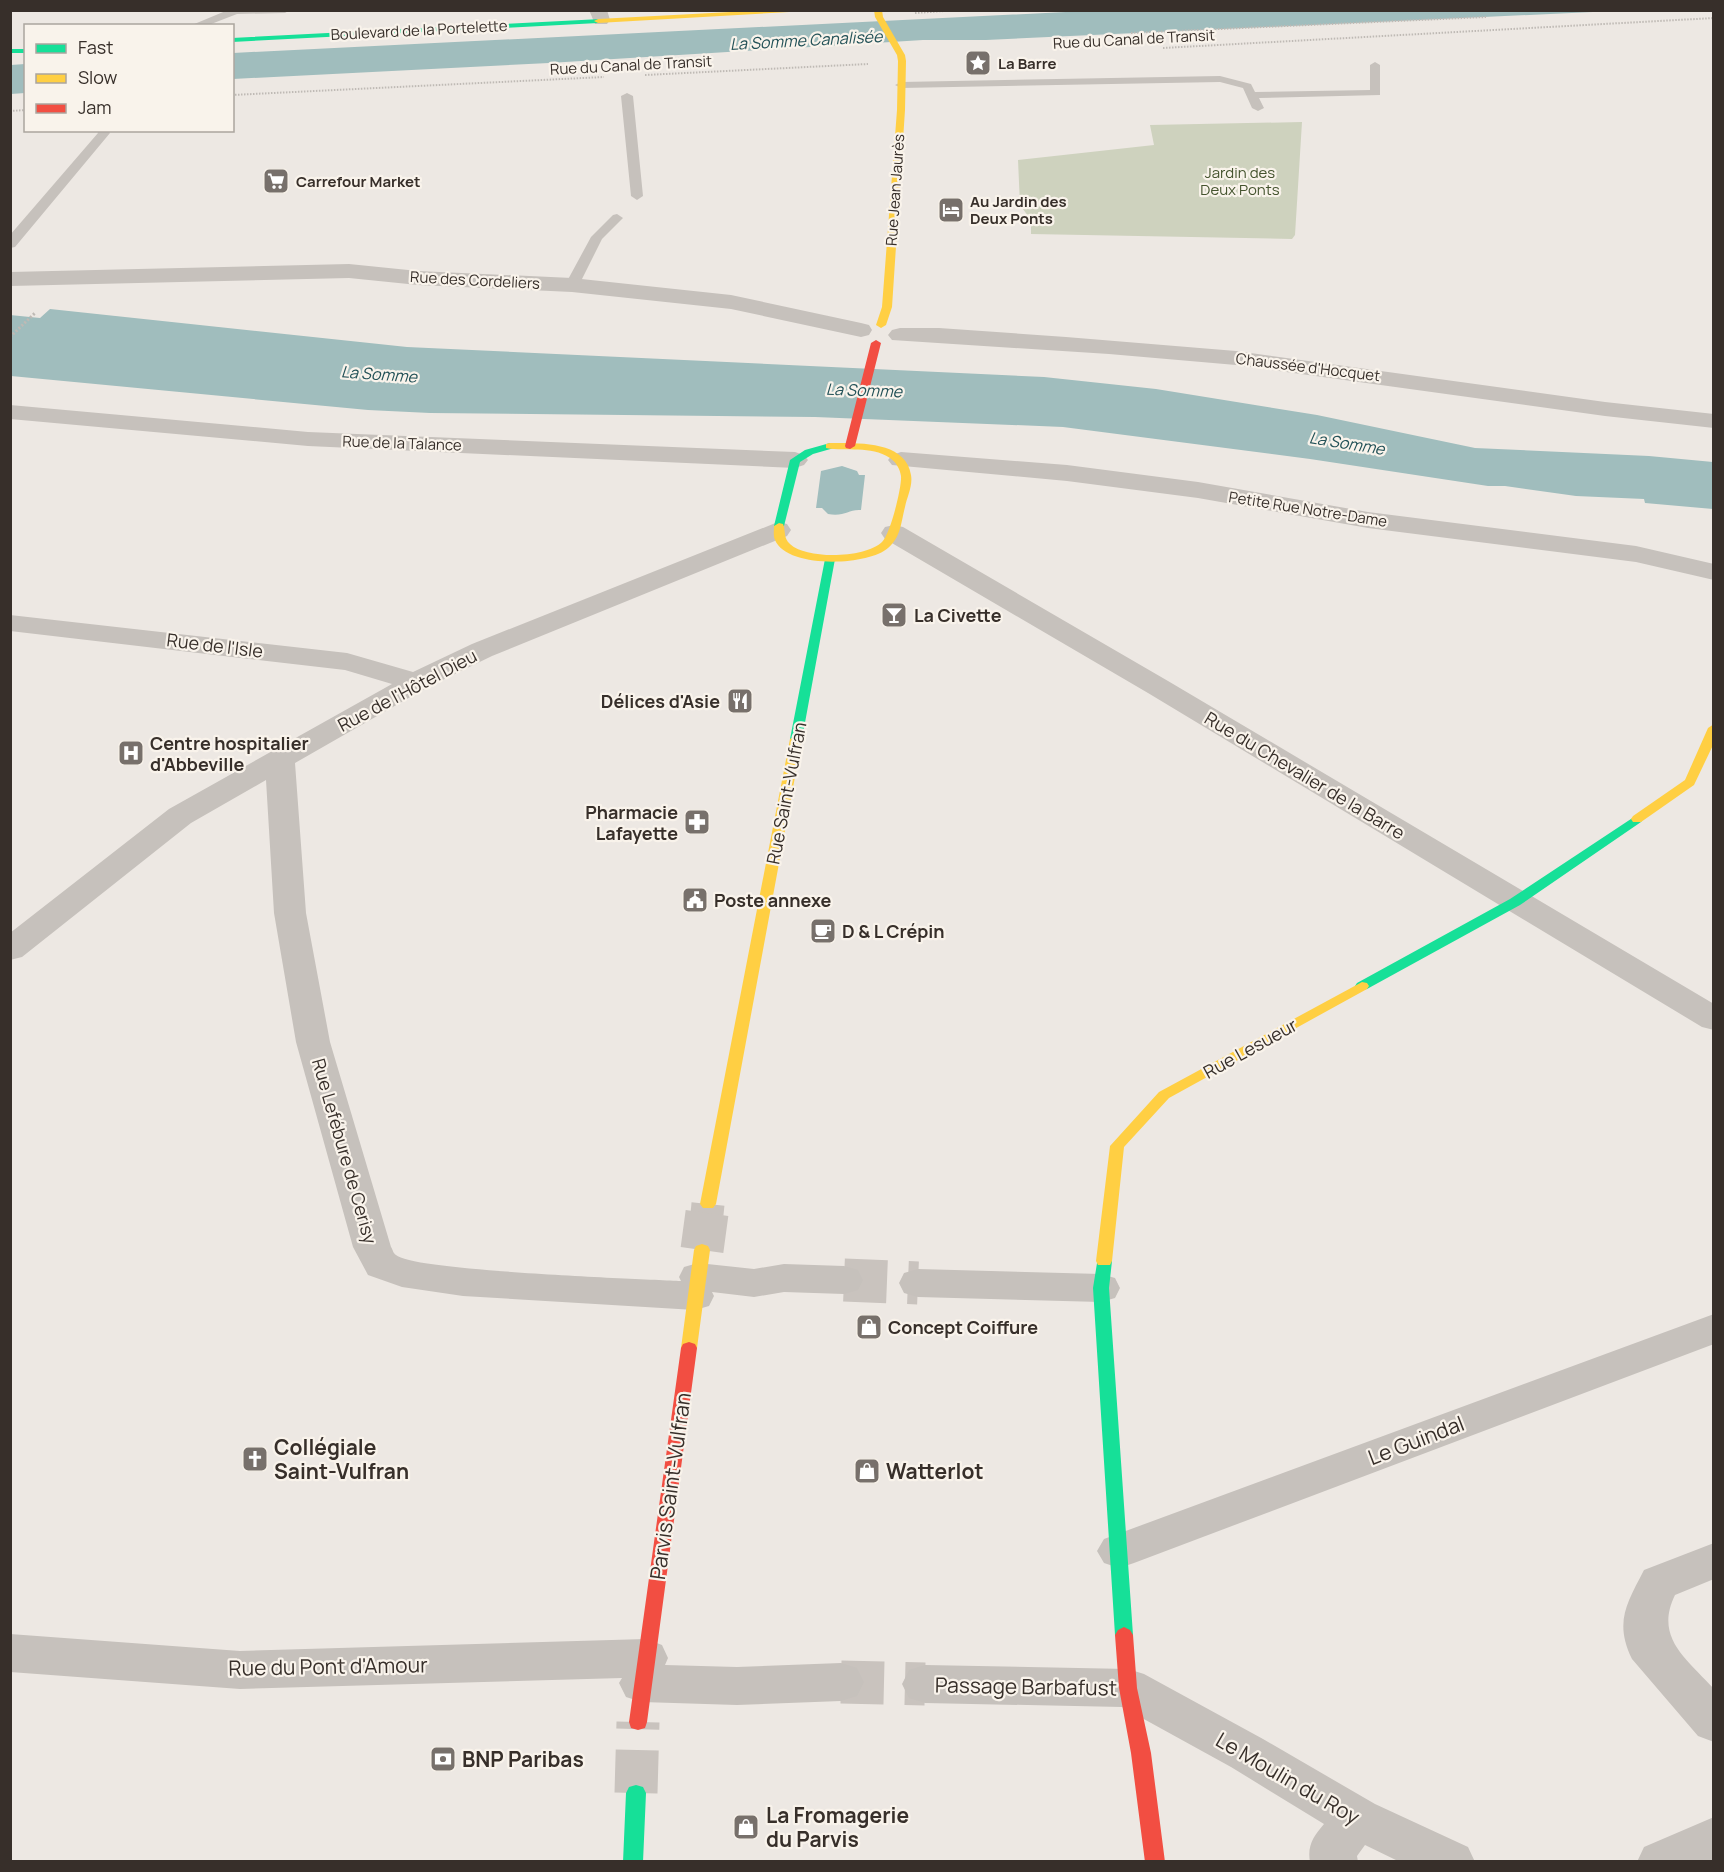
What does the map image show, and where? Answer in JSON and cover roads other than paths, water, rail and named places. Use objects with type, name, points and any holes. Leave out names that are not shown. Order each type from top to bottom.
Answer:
[{"type":"street","name":"Boulevard de la Portelette","points":[[234,40],[599,15],[822,10]]},
{"type":"street","name":"Rue Jean Jaurès","points":[[850,446],[887,307],[902,85],[902,58],[879,14]]},
{"type":"street","name":"Rue des Cordeliers","points":[[10,279],[349,271],[418,278],[572,285],[731,302],[879,333]]},
{"type":"street","name":"Chaussée d'Hocquet","points":[[879,333],[951,336],[1206,355],[1713,421]]},
{"type":"street","name":"Rue de la Talance","points":[[10,412],[308,439],[795,460]]},
{"type":"street","points":[[830,446],[850,446],[882,450],[901,460],[907,472],[894,533],[888,544],[868,555],[830,559],[804,555],[784,545],[778,530],[795,460],[809,452],[830,446]]},
{"type":"street","name":"Petite Rue Notre-Dame","points":[[901,460],[1067,473],[1198,490],[1368,520],[1636,554],[1713,572]]},
{"type":"street","name":"Rue de l'Hôtel Dieu","points":[[10,950],[180,816],[417,682],[482,650],[778,530]]},
{"type":"street","name":"Rue du Chevalier de la Barre","points":[[894,533],[1158,687],[1713,1019]]},
{"type":"street","name":"Rue Saint-Vulfran","points":[[708,1204],[830,559]]},
{"type":"street","name":"Rue de l'Isle","points":[[10,623],[347,662],[417,682]]},
{"type":"street","name":"Rue Lesueur","points":[[1119,1551],[1101,1288],[1117,1146],[1164,1095],[1515,902],[1690,782],[1713,728]]},
{"type":"street","name":"Rue Lefébure de Cerisy","points":[[280,758],[290,913],[313,1042],[372,1247],[382,1265],[402,1274],[463,1282],[698,1274],[754,1283],[784,1278],[844,1280]]},
{"type":"street","name":"Parvis Saint-Vulfran","points":[[642,1688],[698,1274]]},
{"type":"street","points":[[918,1283],[1101,1288]]},
{"type":"street","name":"Le Guindal","points":[[1119,1551],[1713,1328]]},
{"type":"street","points":[[1119,1551],[1128,1688],[1141,1753],[1155,1862]]},
{"type":"street","points":[[1713,1560],[1659,1583],[1645,1611],[1648,1646],[1713,1722]]},
{"type":"street","name":"Rue du Pont d'Amour","points":[[10,1653],[240,1670],[642,1688]]},
{"type":"street","points":[[642,1688],[841,1682]]},
{"type":"street","name":"Passage Barbafust","points":[[925,1684],[1128,1688]]},
{"type":"street","name":"Le Moulin du Roy","points":[[1128,1688],[1247,1753],[1358,1819],[1451,1862]]},
{"type":"street","points":[[633,1862],[636,1793]]},
{"type":"street","points":[[1334,1862],[1332,1850],[1358,1819]]},
{"type":"street","points":[[1661,1862],[1713,1838]]},
{"type":"lane","points":[[189,10],[192,21],[196,24]]},
{"type":"lane","points":[[200,24],[240,11],[285,10]]},
{"type":"lane","points":[[1251,95],[1376,93],[1375,65]]},
{"type":"lane","points":[[902,85],[1220,80],[1247,86],[1258,108]]},
{"type":"lane","points":[[627,96],[637,196]]},
{"type":"lane","points":[[10,244],[103,132]]},
{"type":"lane","points":[[572,285],[597,237],[617,218]]},
{"type":"water","name":"La Somme Canalisée","points":[[1105,10],[1614,11],[986,40],[923,40],[549,63],[234,79],[234,53]]},
{"type":"water","points":[[24,64],[24,93],[11,94],[11,65]]},
{"type":"water","name":"La Somme","points":[[50,309],[407,347],[1044,377],[1156,389],[1317,415],[1475,448],[1649,456],[1713,462],[1713,509],[1645,503],[1644,499],[1576,496],[1505,486],[1488,486],[1310,459],[1063,427],[815,417],[430,413],[368,410],[11,376],[10,315],[40,318]]},
{"type":"water","points":[[842,466],[857,471],[859,475],[865,475],[861,510],[828,514],[822,508],[816,508],[821,471]]},
{"type":"tunnel","points":[[707,1214],[708,1204]]},
{"type":"tunnel","points":[[702,1250],[707,1213]]},
{"type":"tunnel","points":[[844,1280],[918,1283]]},
{"type":"tunnel","points":[[841,1682],[925,1684]]},
{"type":"tunnel","points":[[636,1793],[638,1722]]},
{"type":"place","name":"La Barre","points":[[978,63]]},
{"type":"place","name":"Carrefour Market","points":[[276,181]]},
{"type":"place","name":"Au Jardin des Deux Ponts","points":[[951,210]]},
{"type":"place","name":"La Civette","points":[[894,615]]},
{"type":"place","name":"Délices d'Asie","points":[[740,701]]},
{"type":"place","name":"Centre hospitalier d'Abbeville","points":[[131,753]]},
{"type":"place","name":"Pharmacie Lafayette","points":[[697,822]]},
{"type":"place","name":"Poste annexe","points":[[695,900]]},
{"type":"place","name":"D & L Crépin","points":[[823,931]]},
{"type":"place","name":"Concept Coiffure","points":[[869,1327]]},
{"type":"place","name":"Collégiale Saint-Vulfran","points":[[255,1459]]},
{"type":"place","name":"Watterlot","points":[[867,1471]]},
{"type":"place","name":"BNP Paribas","points":[[443,1759]]},
{"type":"place","name":"La Fromagerie du Parvis","points":[[746,1827]]},
{"type":"park label","name":"Jardin des Deux Ponts","points":[[1240,180]]}]
